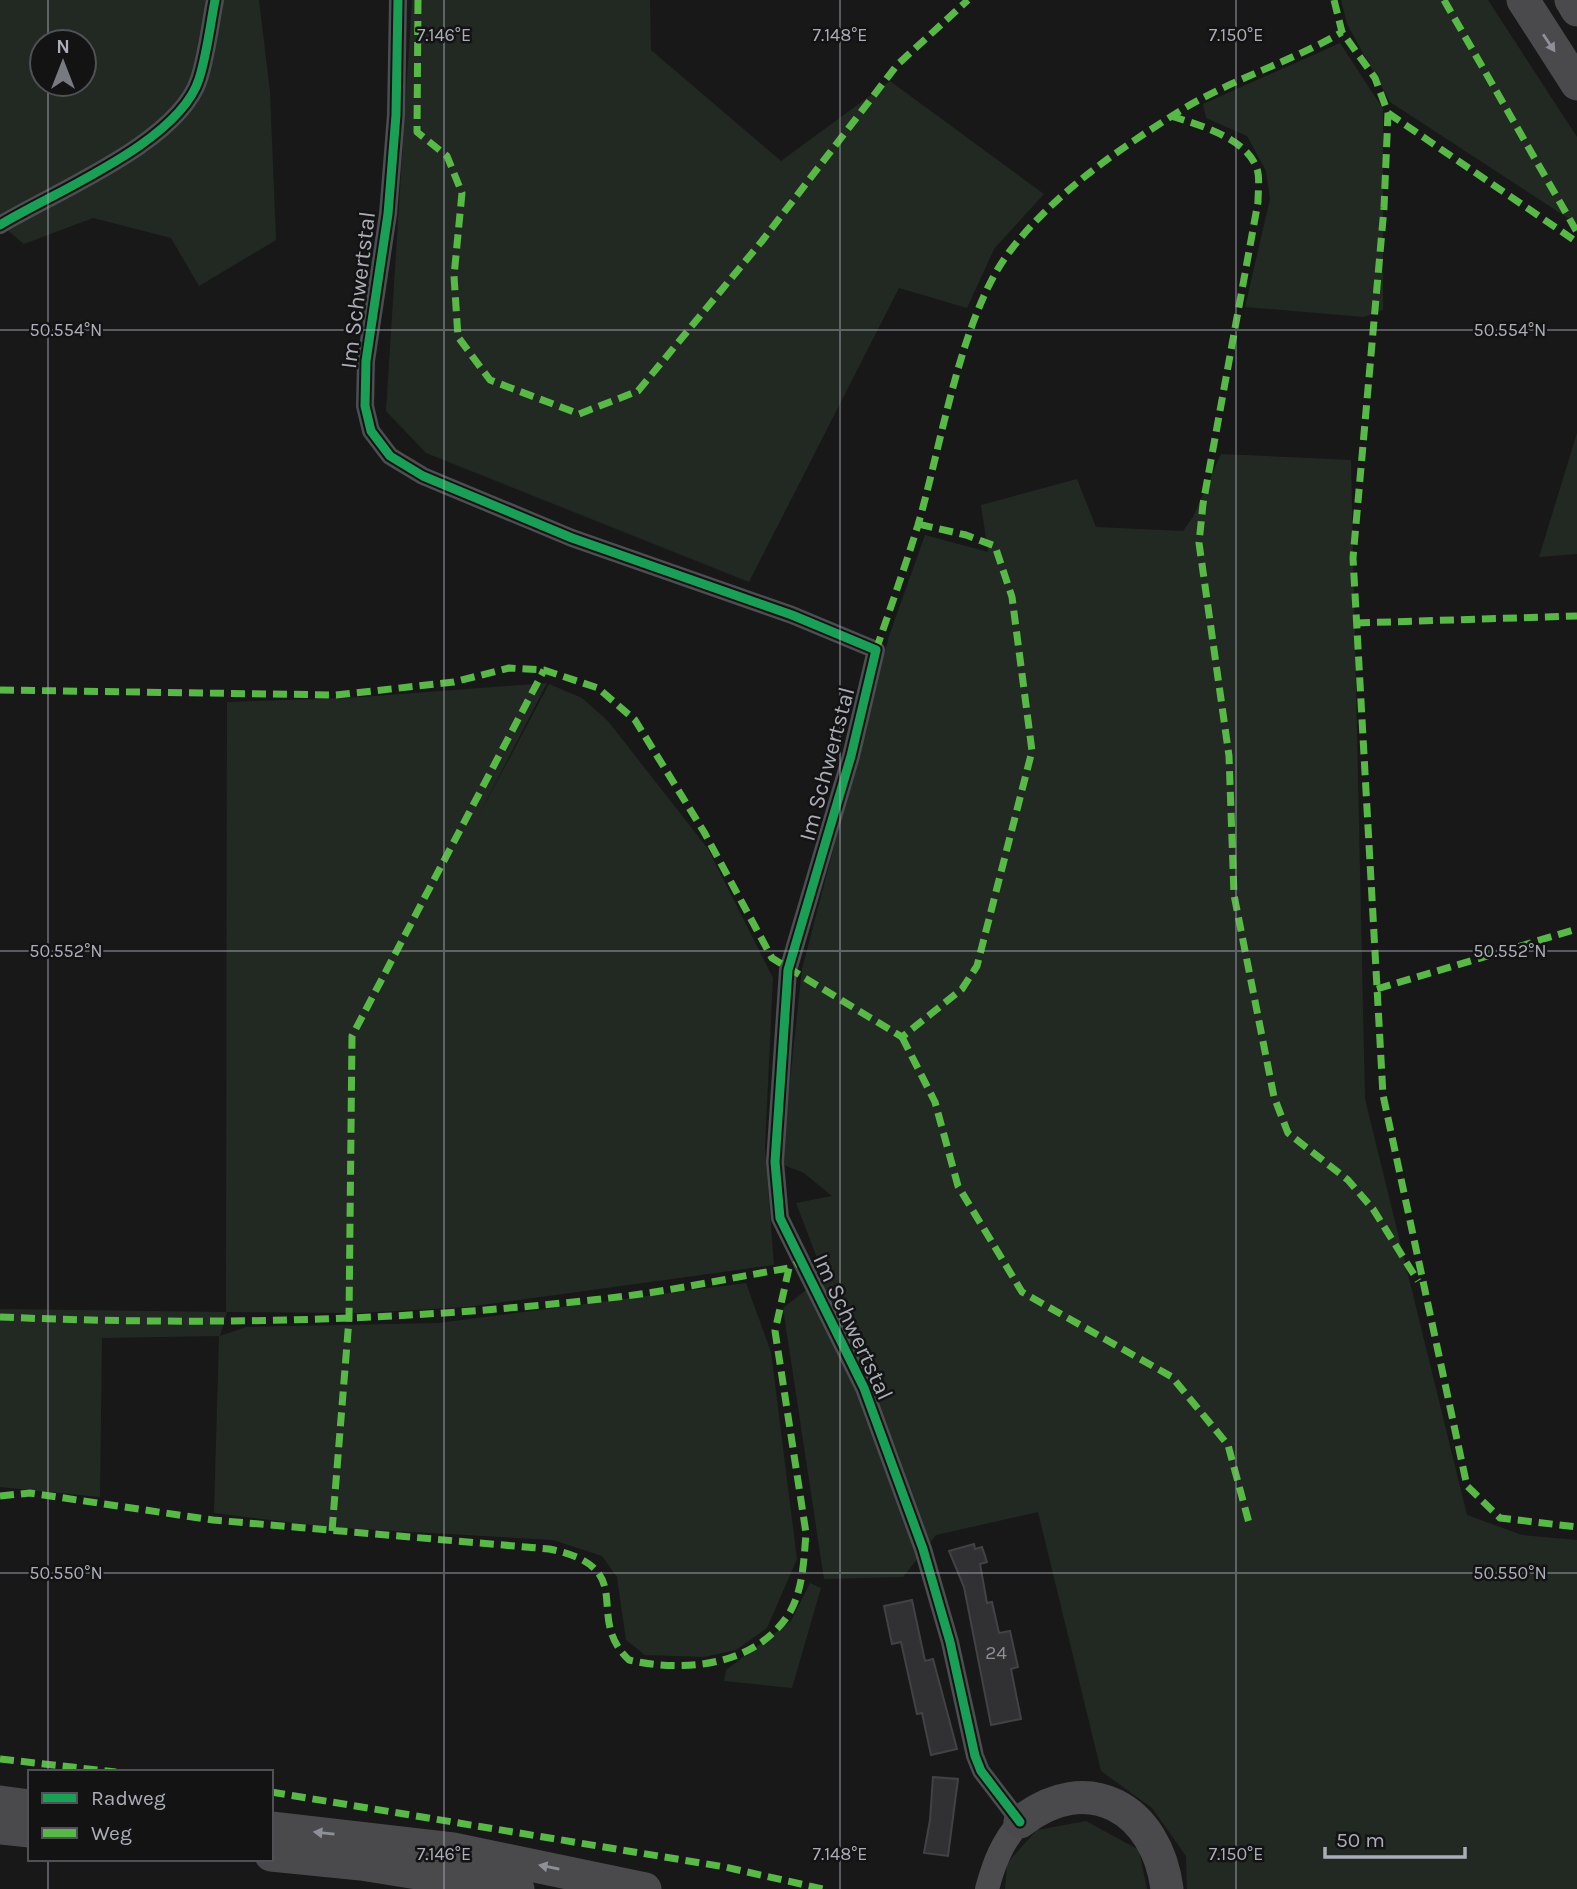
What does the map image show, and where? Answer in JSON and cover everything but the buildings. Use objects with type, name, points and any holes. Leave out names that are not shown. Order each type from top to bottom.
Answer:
[{"type":"highway","points":[[1522,0],[1577,85]]},
{"type":"highway","points":[[1571,0],[1577,10]]},
{"type":"highway","points":[[1020,1822],[1036,1809],[1060,1799],[1088,1798],[1106,1801],[1125,1811],[1150,1835],[1164,1870],[1167,1889]]},
{"type":"highway","points":[[0,1802],[28,1805]]},
{"type":"highway","points":[[0,1828],[28,1831]]},
{"type":"highway","points":[[273,1828],[453,1849],[645,1889]]},
{"type":"highway","points":[[273,1855],[361,1864],[518,1889]]},
{"type":"highway","points":[[361,1864],[424,1889]]},
{"type":"main road","points":[[987,1889],[996,1857],[1020,1822]]},
{"type":"street","points":[[0,225],[162,131],[186,106],[199,80],[215,0]]},
{"type":"street","name":"Im Schwertstal","points":[[398,0],[396,115],[390,190],[366,361],[365,395],[371,431],[390,456],[423,476],[572,538],[792,615],[876,650],[851,756],[784,992],[775,1162],[780,1218],[864,1388],[923,1549],[950,1642],[975,1756],[981,1771],[1020,1822]]},
{"type":"shaded area","points":[[0,0],[259,0],[270,92],[276,240],[199,286],[171,238],[93,218],[24,244],[0,224]]},
{"type":"shaded area","points":[[412,0],[650,0],[651,50],[781,161],[890,81],[1044,194],[994,249],[967,308],[899,288],[749,582],[426,453],[386,411]]},
{"type":"shaded area","points":[[1341,0],[1488,0],[1577,137],[1577,224],[1390,102],[1347,24]]},
{"type":"shaded area","points":[[1340,43],[1383,109],[1383,310],[1364,317],[1245,307],[1270,199],[1266,171],[1247,136],[1206,118],[1203,104]]},
{"type":"shaded area","points":[[1577,433],[1577,554],[1539,557]]},
{"type":"shaded area","points":[[1221,454],[1351,460],[1365,1099],[1467,1515],[1522,1535],[1577,1540],[1577,1889],[1187,1889],[1186,1856],[1152,1808],[1101,1771],[1038,1512],[936,1535],[903,1577],[824,1579],[783,1308],[824,1276],[796,1203],[832,1196],[804,1173],[781,1164],[802,969],[889,636],[925,535],[988,552],[981,505],[1077,479],[1096,527],[1183,531],[1193,517]]},
{"type":"shaded area","points":[[547,683],[477,819],[549,684],[582,698],[608,721],[708,849],[773,978],[765,1147],[774,1265],[467,1307],[359,1313],[227,1312],[220,1336],[246,1327],[438,1323],[746,1283],[771,1352],[797,1559],[767,1628],[736,1650],[704,1657],[645,1655],[626,1640],[617,1577],[602,1556],[553,1540],[327,1527],[214,1513],[219,1336],[102,1338],[100,1497],[0,1487],[0,1309],[226,1312],[227,702],[348,698]]},
{"type":"shaded area","points":[[810,1583],[821,1588],[792,1688],[724,1681],[726,1670],[791,1621]]},
{"type":"shaded area","points":[[1086,1821],[1139,1850],[1147,1889],[1005,1889],[1007,1863],[1037,1830]]},
{"type":"marked path","points":[[418,0],[417,132],[447,156],[462,193],[454,276],[458,337],[490,380],[579,414],[638,391],[762,241],[897,65],[968,0]]},
{"type":"marked path","points":[[1334,0],[1342,32],[1375,78],[1388,113],[1384,208],[1353,558],[1383,1095],[1467,1486],[1500,1518],[1577,1527]]},
{"type":"marked path","points":[[1444,0],[1577,232]]},
{"type":"marked path","points":[[876,650],[918,525],[965,345],[978,309],[1010,251],[1045,211],[1065,193],[1150,130],[1213,93],[1342,32]]},
{"type":"marked path","points":[[1388,113],[1577,242]]},
{"type":"marked path","points":[[1171,116],[1233,141],[1252,158],[1258,177],[1258,202],[1203,504],[1199,543],[1229,756],[1234,895],[1274,1097],[1288,1133],[1348,1180],[1373,1209],[1418,1281]]},
{"type":"marked path","points":[[0,690],[336,695],[454,682],[509,668],[544,670],[598,688],[635,720],[704,832],[772,958],[902,1037],[962,989],[977,966],[1032,751],[1012,597],[995,546],[966,535],[918,524]]},
{"type":"marked path","points":[[1356,623],[1577,616]]},
{"type":"marked path","points":[[332,1531],[349,1319],[352,1036],[544,670]]},
{"type":"marked path","points":[[1377,989],[1577,929]]},
{"type":"marked path","points":[[902,1037],[935,1102],[958,1186],[1022,1292],[1172,1377],[1228,1445],[1249,1523]]},
{"type":"marked path","points":[[0,1496],[30,1493],[213,1520],[549,1549],[577,1557],[594,1568],[603,1581],[610,1627],[616,1643],[629,1660],[673,1666],[718,1661],[759,1644],[776,1630],[790,1612],[800,1584],[806,1533],[775,1331],[789,1268],[801,1261]]},
{"type":"marked path","points":[[0,1317],[235,1321],[392,1316],[626,1296],[789,1268]]},
{"type":"marked path","points":[[0,1759],[98,1770]]},
{"type":"marked path","points":[[273,1792],[725,1867],[823,1889]]},
{"type":"cycle path","points":[[0,225],[113,163],[167,124],[187,102],[199,79],[215,0]]},
{"type":"cycle path","points":[[398,0],[396,115],[388,214],[366,361],[365,406],[371,431],[390,456],[423,476],[572,538],[792,615],[876,650],[851,756],[788,970],[775,1162],[780,1218],[864,1388],[923,1549],[950,1642],[975,1756],[981,1771],[1020,1822]]}]
